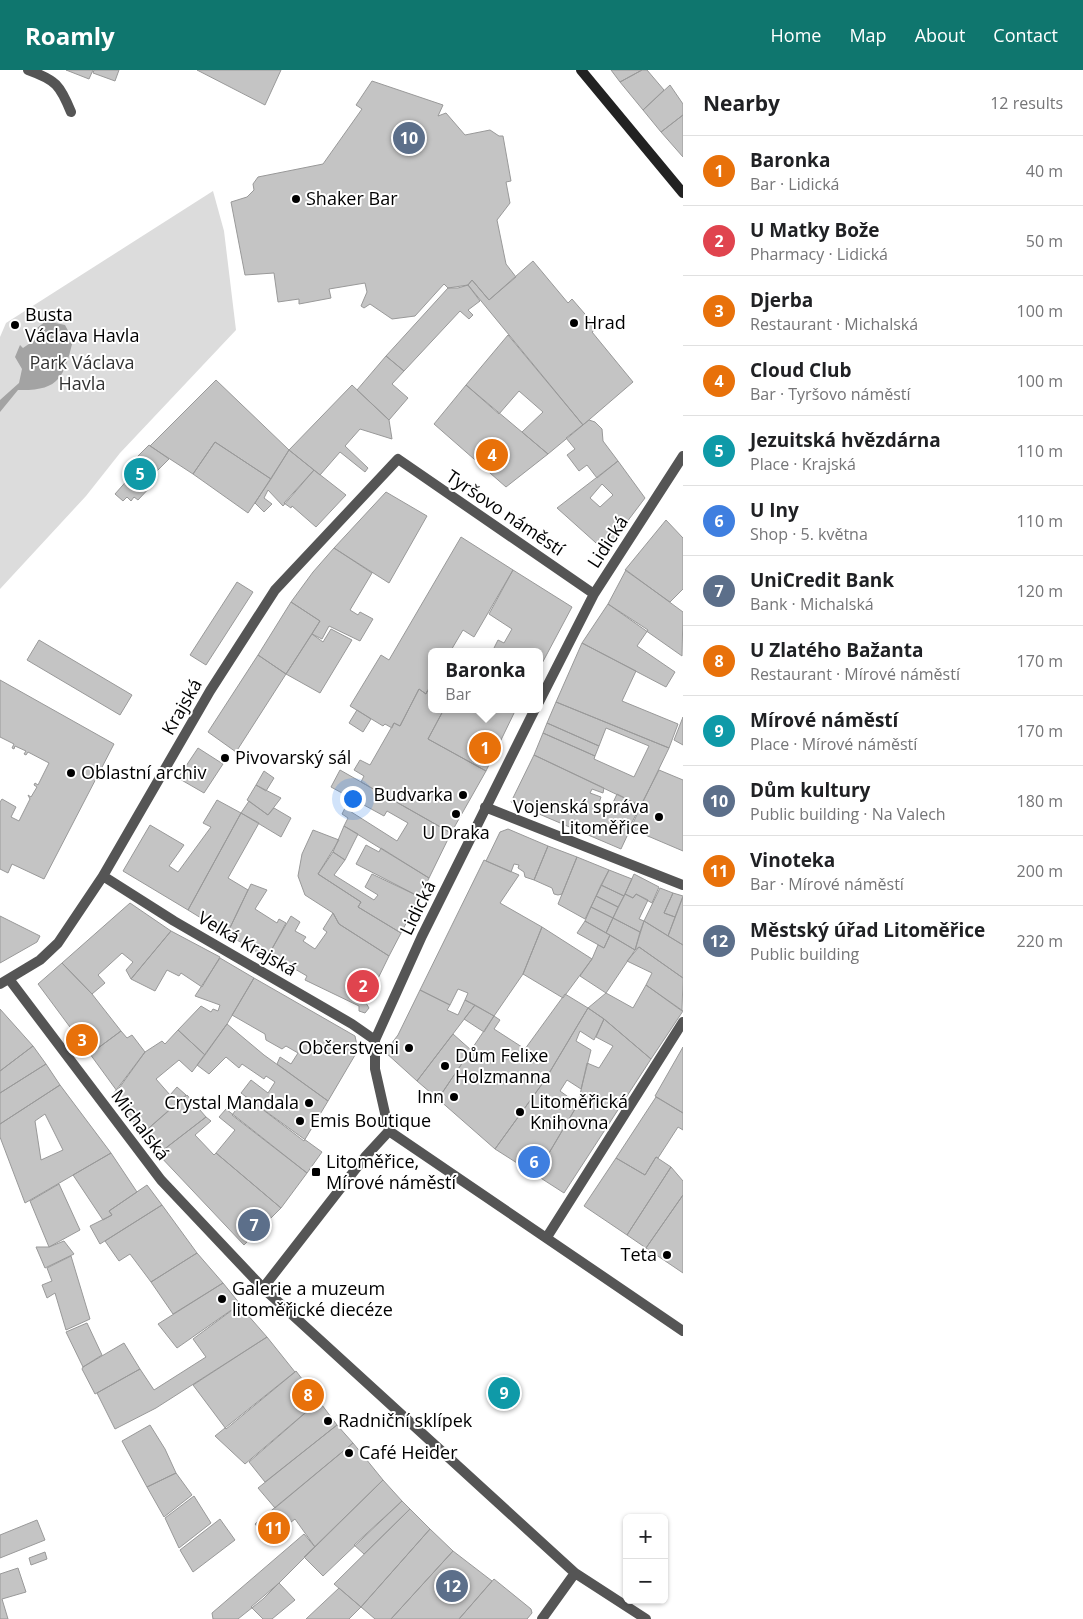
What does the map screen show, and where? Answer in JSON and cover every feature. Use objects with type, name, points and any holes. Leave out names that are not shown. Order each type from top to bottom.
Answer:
[{"type":"main road","points":[[581,70],[683,193]]},
{"type":"street","points":[[28,70],[50,78],[63,92],[71,112]]},
{"type":"street","name":"Lidická","points":[[543,694],[594,594],[683,456]]},
{"type":"street","name":"Tyršovo náměstí","points":[[398,459],[594,594]]},
{"type":"street","name":"Krajská","points":[[5,981],[40,960],[58,942],[103,876],[210,691],[276,590],[398,459]]},
{"type":"street","name":"Lidická","points":[[389,1131],[376,1069],[375,1040],[485,807],[533,713]]},
{"type":"street","points":[[485,807],[683,885]]},
{"type":"street","name":"Velká Krajská","points":[[103,876],[174,921],[352,1024],[375,1040]]},
{"type":"street","name":"Michalská","points":[[5,981],[161,1180],[263,1288],[575,1573],[646,1619]]},
{"type":"street","points":[[547,1237],[683,1022]]},
{"type":"street","points":[[263,1288],[364,1157],[389,1131],[683,1331]]},
{"type":"street","points":[[542,1619],[575,1573]]},
{"type":"green space","name":"Park Václava Havla","points":[[213,191],[224,231],[236,330],[120,453],[86,496],[0,589],[0,337],[6,323]]},
{"type":"shaded area","points":[[46,321],[65,325],[73,340],[62,373],[58,380],[51,385],[32,390],[18,390],[0,412],[0,400],[19,383],[22,369],[15,357],[20,345],[23,348],[39,337],[37,328]]},
{"type":"building","points":[[66,70],[93,70],[89,79]]},
{"type":"building","points":[[94,70],[119,70],[115,81],[93,73]]},
{"type":"building","points":[[197,70],[281,70],[265,105]]},
{"type":"building","points":[[611,70],[642,70],[620,82]]},
{"type":"building","points":[[642,70],[647,70],[664,90],[643,110],[620,82]]},
{"type":"building","points":[[372,81],[443,105],[438,116],[446,113],[465,135],[490,130],[499,136],[503,136],[511,181],[506,182],[510,203],[497,220],[506,264],[516,277],[489,300],[472,280],[468,285],[458,288],[448,288],[444,284],[415,316],[392,319],[370,304],[364,308],[361,306],[367,292],[365,283],[329,289],[331,298],[299,304],[299,299],[278,302],[274,273],[245,275],[231,202],[247,197],[254,190],[253,184],[258,177],[323,164],[362,109],[356,105]]},
{"type":"building","points":[[670,85],[683,104],[683,115],[661,132],[643,110]]},
{"type":"building","points":[[683,115],[683,157],[661,132]]},
{"type":"building","points":[[533,261],[568,303],[572,299],[597,328],[592,332],[633,382],[583,425],[468,285],[472,280],[489,300]]},
{"type":"building","points":[[468,285],[480,301],[468,310],[473,315],[469,319],[460,311],[404,371],[386,356],[448,288]]},
{"type":"building","points":[[508,335],[583,425],[548,454],[522,432],[543,412],[519,391],[499,414],[466,385]]},
{"type":"building","points":[[386,356],[404,371],[392,384],[408,398],[389,420],[357,390]]},
{"type":"building","points":[[216,380],[289,450],[271,479],[215,442],[193,474],[150,446]]},
{"type":"building","points":[[352,385],[389,420],[392,439],[360,429],[345,446],[368,468],[365,472],[340,452],[320,475],[289,450]]},
{"type":"building","points":[[466,385],[548,454],[506,487],[434,424]]},
{"type":"building","points":[[589,420],[595,422],[602,429],[603,441],[618,461],[597,478],[587,465],[579,471],[567,455],[575,449],[566,438]]},
{"type":"building","points":[[215,442],[271,479],[248,513],[193,474]]},
{"type":"building","points":[[149,445],[169,459],[149,479],[153,484],[138,500],[134,497],[131,501],[127,497],[123,501],[115,494],[130,477],[123,471]]},
{"type":"building","points":[[289,450],[314,470],[283,506],[268,490],[264,498],[272,504],[264,512],[255,503]]},
{"type":"building","points":[[618,461],[645,498],[605,551],[557,508]],"holes":[[[602,484],[613,495],[600,507],[590,498]]]},
{"type":"building","points":[[314,470],[346,495],[316,527],[292,506],[291,508],[284,503]]},
{"type":"building","points":[[386,492],[427,516],[389,583],[334,548]]},
{"type":"building","points":[[666,520],[683,538],[683,589],[670,602],[625,570]]},
{"type":"building","points":[[461,537],[513,570],[474,637],[463,630],[452,648],[428,648],[428,690],[426,694],[419,689],[400,726],[394,723],[392,728],[385,724],[383,726],[350,706],[381,655],[389,660]]},
{"type":"building","points":[[334,548],[372,573],[350,610],[358,615],[360,612],[373,619],[360,641],[329,626],[322,639],[312,634],[320,621],[291,602]]},
{"type":"building","points":[[513,570],[572,607],[543,661],[543,648],[494,648],[498,640],[504,643],[512,629],[489,614]]},
{"type":"building","points":[[626,570],[683,612],[682,656],[608,604]]},
{"type":"building","points":[[237,582],[253,592],[206,665],[190,655]]},
{"type":"building","points":[[291,602],[320,621],[286,674],[258,655]]},
{"type":"building","points":[[608,604],[648,630],[637,646],[675,672],[666,687],[582,643]]},
{"type":"building","points":[[331,629],[352,640],[320,693],[286,674],[312,634],[323,642]]},
{"type":"building","points":[[39,640],[132,695],[120,715],[27,660]]},
{"type":"building","points":[[582,643],[636,671],[622,701],[678,724],[669,748],[556,702]]},
{"type":"building","points":[[258,655],[286,674],[236,752],[208,732]]},
{"type":"building","name":"Oblastní archiv","points":[[0,680],[114,744],[44,879],[12,864],[8,873],[0,869],[0,802],[2,799],[16,807],[11,817],[19,821],[30,799],[28,795],[31,797],[37,787],[34,785],[35,783],[38,785],[49,763],[28,752],[26,755],[24,754],[26,751],[15,746],[14,749],[12,748],[14,744],[0,737]]},
{"type":"building","points":[[419,689],[426,694],[427,691],[428,713],[442,713],[428,739],[486,771],[451,833],[361,782],[364,776],[354,770],[360,760],[370,765],[394,723],[400,726]]},
{"type":"building","points":[[556,702],[669,748],[641,806],[534,755],[543,733],[595,756],[594,759],[634,777],[649,746],[606,728],[599,746],[547,723]]},
{"type":"building","points":[[357,710],[371,719],[363,732],[349,723]]},
{"type":"building","points":[[442,713],[514,713],[486,771],[428,739]]},
{"type":"building","points":[[683,717],[683,745],[674,740]]},
{"type":"building","points":[[547,723],[599,746],[595,756],[543,733]]},
{"type":"building","points":[[198,748],[223,764],[204,793],[178,778]]},
{"type":"building","points":[[534,755],[604,788],[603,793],[592,789],[590,793],[601,797],[599,803],[611,807],[617,794],[641,806],[621,849],[511,802]]},
{"type":"building","points":[[340,770],[451,833],[429,878],[344,826],[348,818],[342,814],[345,808],[397,841],[408,823],[387,811],[384,816],[331,787]]},
{"type":"building","name":"Vojenská správa Litoměřice","points":[[659,770],[683,780],[683,851],[629,828]]},
{"type":"building","points":[[264,771],[274,778],[266,791],[256,785]]},
{"type":"building","points":[[256,785],[281,798],[268,815],[247,800]]},
{"type":"building","points":[[217,800],[241,813],[188,910],[123,871],[150,825],[184,845],[169,866],[178,872],[211,827],[203,823]]},
{"type":"building","points":[[249,801],[268,815],[274,808],[291,818],[281,837],[241,813]]},
{"type":"building","points":[[241,813],[259,823],[228,878],[248,890],[227,934],[188,910]]},
{"type":"building","points":[[344,826],[358,834],[345,860],[333,852]]},
{"type":"building","points":[[508,829],[548,846],[534,880],[525,877],[524,872],[518,868],[519,865],[514,864],[511,872],[486,861],[500,832]]},
{"type":"building","points":[[313,830],[339,840],[318,874],[361,902],[358,907],[401,933],[389,956],[339,924],[333,913],[305,895],[298,876],[302,854]]},
{"type":"building","points":[[366,845],[379,852],[381,848],[429,878],[420,897],[356,864]]},
{"type":"building","points":[[548,846],[577,857],[562,894],[558,895],[554,894],[552,888],[534,880]]},
{"type":"building","points":[[333,852],[345,860],[334,875],[374,900],[378,895],[365,887],[372,874],[420,897],[401,933],[358,907],[361,902],[318,874]]},
{"type":"building","points":[[577,857],[609,870],[585,919],[558,904]]},
{"type":"building","points":[[484,860],[519,875],[500,903],[542,927],[523,974],[494,1016],[465,1000],[468,993],[458,989],[450,1005],[420,990]]},
{"type":"building","points":[[609,870],[632,879],[624,896],[601,885]]},
{"type":"building","points":[[634,874],[659,887],[652,903],[636,894],[633,898],[625,894]]},
{"type":"building","points":[[251,884],[267,890],[255,909],[277,923],[279,919],[286,923],[267,958],[227,934]]},
{"type":"building","points":[[601,885],[624,896],[618,907],[596,896]]},
{"type":"building","points":[[660,888],[673,893],[664,913],[675,917],[668,936],[644,921]]},
{"type":"building","points":[[673,893],[683,896],[675,917],[664,913]]},
{"type":"building","points":[[625,894],[633,898],[636,894],[648,900],[639,919],[644,921],[640,932],[613,918]]},
{"type":"building","points":[[596,896],[618,907],[613,918],[591,907]]},
{"type":"building","points":[[683,897],[683,945],[668,936]]},
{"type":"building","points":[[130,903],[171,931],[131,979],[126,970],[133,962],[122,953],[98,975],[105,983],[92,994],[62,963]]},
{"type":"building","points":[[591,907],[613,918],[606,933],[585,921]]},
{"type":"building","points":[[333,913],[339,924],[389,956],[366,1003],[369,1008],[365,1013],[359,1011],[359,1006],[305,980],[307,976],[269,954],[291,916],[300,922],[295,931],[306,937],[303,941],[315,949],[327,932],[323,929]]},
{"type":"building","points":[[0,916],[40,936],[37,942],[0,963]]},
{"type":"building","points":[[613,918],[640,932],[635,950],[606,933]]},
{"type":"building","points":[[585,921],[610,935],[604,948],[577,933]]},
{"type":"building","points":[[644,921],[683,945],[683,978],[639,947],[635,950]]},
{"type":"building","points":[[542,927],[592,959],[563,998],[523,974]]},
{"type":"building","points":[[171,931],[220,957],[202,987],[181,973],[179,976],[167,970],[155,991],[131,979]]},
{"type":"building","points":[[610,935],[635,950],[606,993],[580,976],[592,959],[598,945],[604,948]]},
{"type":"building","points":[[639,947],[683,978],[682,1011],[646,985],[652,973],[627,961]]},
{"type":"building","points":[[220,958],[254,978],[227,1024],[205,1055],[178,1030],[201,1006],[211,1012],[213,1009],[218,1011],[220,1005],[195,996]]},
{"type":"building","points":[[62,963],[92,994],[121,1031],[90,1054],[38,984]]},
{"type":"building","points":[[254,978],[355,1036],[358,1050],[328,1101],[277,1064],[280,1057],[291,1064],[298,1053],[286,1046],[282,1049],[266,1040],[265,1034],[232,1015]]},
{"type":"building","points":[[646,985],[683,1011],[651,1059],[604,1019],[588,1008],[606,993],[633,1008]]},
{"type":"building","points":[[420,990],[450,1005],[447,1010],[458,1015],[465,1000],[475,1005],[417,1081],[385,1052],[398,1035]]},
{"type":"building","points":[[565,994],[588,1008],[545,1080],[495,1149],[438,1099],[494,1016],[500,1020],[494,1029],[525,1049]]},
{"type":"building","points":[[475,1005],[494,1016],[484,1032],[464,1019]]},
{"type":"building","points":[[588,1008],[604,1019],[594,1040],[580,1031],[576,1041],[591,1050],[581,1089],[567,1080],[560,1091],[578,1104],[536,1175],[495,1149],[545,1080]]},
{"type":"building","points":[[0,1009],[33,1046],[0,1071]]},
{"type":"building","points":[[604,1019],[651,1059],[564,1193],[536,1175],[578,1104],[587,1063],[599,1068],[613,1046],[596,1037]]},
{"type":"building","points":[[227,1024],[264,1055],[328,1101],[304,1141],[241,1093],[251,1080],[268,1093],[275,1082],[266,1076],[264,1079],[242,1064],[239,1068],[226,1057],[209,1074],[197,1065]]},
{"type":"building","points":[[178,1030],[205,1055],[192,1072],[179,1060],[156,1079],[170,1095],[177,1087],[186,1095],[142,1134],[114,1093],[145,1052],[162,1041],[165,1044]]},
{"type":"building","points":[[121,1031],[127,1038],[132,1035],[145,1052],[117,1091],[90,1054]]},
{"type":"building","name":"Dům Felixe Holzmanna","points":[[453,1034],[471,1050],[438,1099],[417,1081]]},
{"type":"building","points":[[33,1046],[46,1064],[0,1093],[0,1071]]},
{"type":"building","points":[[683,1047],[683,1113],[655,1096]]},
{"type":"building","points":[[46,1064],[60,1085],[0,1124],[0,1093]]},
{"type":"building","points":[[60,1085],[111,1153],[25,1203],[0,1137],[0,1124]],"holes":[[[45,1114],[63,1150],[41,1160],[35,1121]]]},
{"type":"building","points":[[187,1095],[206,1117],[158,1154],[142,1134]]},
{"type":"building","points":[[246,1097],[322,1152],[307,1173],[232,1115]]},
{"type":"building","points":[[656,1097],[683,1113],[683,1130],[678,1127],[645,1175],[616,1158]]},
{"type":"building","points":[[226,1109],[307,1173],[281,1208],[216,1153],[235,1130],[219,1117]]},
{"type":"building","points":[[206,1117],[211,1121],[195,1135],[214,1155],[216,1153],[281,1208],[244,1245],[158,1154]]},
{"type":"building","points":[[111,1153],[137,1192],[109,1211],[112,1215],[103,1220],[73,1175]]},
{"type":"building","points":[[656,1157],[671,1167],[627,1235],[584,1206],[616,1158],[645,1175]]},
{"type":"building","points":[[671,1167],[683,1181],[683,1195],[646,1248],[627,1235]]},
{"type":"building","points":[[59,1184],[80,1230],[49,1247],[30,1201]]},
{"type":"building","points":[[147,1185],[162,1205],[100,1244],[90,1226],[112,1215],[109,1211]]},
{"type":"building","points":[[683,1195],[683,1273],[646,1248]]},
{"type":"building","points":[[162,1205],[197,1253],[151,1282],[130,1254],[119,1261],[105,1241]]},
{"type":"building","points":[[64,1241],[74,1254],[45,1268],[36,1247],[49,1247]]},
{"type":"building","points":[[197,1253],[223,1283],[173,1314],[151,1282]]},
{"type":"building","points":[[71,1256],[90,1319],[66,1330],[55,1293],[47,1298],[42,1285],[52,1281],[47,1268]]},
{"type":"building","points":[[223,1283],[240,1304],[177,1348],[158,1324]]},
{"type":"building","points":[[239,1305],[267,1337],[156,1408],[115,1429],[97,1393],[140,1369],[154,1390],[206,1357],[193,1339]]},
{"type":"building","points":[[87,1323],[102,1355],[83,1367],[66,1332]]},
{"type":"building","points":[[267,1337],[295,1372],[226,1429],[193,1385]]},
{"type":"building","points":[[124,1343],[140,1369],[95,1394],[82,1369],[83,1367]]},
{"type":"building","points":[[296,1371],[319,1401],[245,1464],[215,1436]]},
{"type":"building","points":[[319,1401],[337,1425],[265,1482],[249,1462]]},
{"type":"building","points":[[150,1425],[165,1449],[176,1473],[147,1487],[122,1441]]},
{"type":"building","points":[[337,1425],[353,1443],[275,1508],[258,1488]]},
{"type":"building","points":[[353,1443],[383,1480],[315,1547],[295,1519],[268,1540],[255,1524]]},
{"type":"building","points":[[176,1473],[192,1495],[164,1517],[147,1487]]},
{"type":"building","points":[[383,1480],[402,1501],[323,1576],[304,1557]]},
{"type":"building","points":[[194,1496],[211,1523],[179,1548],[165,1518]]},
{"type":"building","points":[[402,1501],[410,1509],[364,1554],[354,1545]]},
{"type":"building","points":[[410,1509],[430,1529],[361,1607],[334,1584]]},
{"type":"building","points":[[220,1519],[235,1540],[193,1572],[180,1550]]},
{"type":"building","points":[[37,1520],[45,1540],[0,1558],[0,1535]]},
{"type":"building","points":[[430,1529],[453,1551],[391,1619],[375,1619],[361,1607]]},
{"type":"building","points":[[304,1534],[315,1547],[263,1599],[238,1619],[213,1619],[212,1613]]},
{"type":"building","points":[[453,1551],[492,1581],[459,1619],[391,1619]]},
{"type":"building","points":[[45,1552],[47,1559],[31,1565],[29,1558]]},
{"type":"building","points":[[18,1568],[26,1592],[2,1599],[8,1619],[0,1619],[0,1574]]},
{"type":"building","points":[[494,1579],[531,1609],[532,1613],[527,1619],[459,1619]]},
{"type":"building","points":[[279,1583],[295,1600],[272,1619],[263,1619],[251,1607]]},
{"type":"building","points":[[339,1588],[361,1607],[349,1619],[306,1619]]},
{"type":"place","name":"Dům kultury","points":[[409,138]]},
{"type":"place","name":"Shaker Bar","points":[[296,199]]},
{"type":"place","name":"Hrad","points":[[574,323]]},
{"type":"place","name":"Busta Václava Havla","points":[[15,325]]},
{"type":"place","name":"Cloud Club","points":[[492,455]]},
{"type":"place","name":"Jezuitská hvězdárna","points":[[140,474]]},
{"type":"place","name":"Baronka","points":[[485,748]]},
{"type":"place","name":"Pivovarský sál","points":[[225,758]]},
{"type":"place","name":"Oblastní archiv","points":[[71,773]]},
{"type":"place","name":"Budvarka","points":[[463,795]]},
{"type":"place","name":"U Draka","points":[[456,814]]},
{"type":"place","name":"Vojenská správa Litoměřice","points":[[659,817]]},
{"type":"place","name":"U Matky Bože","points":[[363,986]]},
{"type":"place","name":"Djerba","points":[[82,1040]]},
{"type":"place","name":"Občerstveni","points":[[409,1048]]},
{"type":"place","name":"Dům Felixe Holzmanna","points":[[445,1066]]},
{"type":"place","name":"Inn","points":[[454,1097]]},
{"type":"place","name":"Crystal Mandala","points":[[309,1103]]},
{"type":"place","name":"Litoměřická Knihovna","points":[[520,1112]]},
{"type":"place","name":"Emis Boutique","points":[[300,1121]]},
{"type":"place","name":"U Iny","points":[[534,1162]]},
{"type":"place","name":"Litoměřice, Mírové náměstí","points":[[316,1172]]},
{"type":"place","name":"UniCredit Bank","points":[[254,1225]]},
{"type":"place","name":"Teta","points":[[667,1255]]},
{"type":"place","name":"Galerie a muzeum litoměřické diecéze","points":[[222,1299]]},
{"type":"place","name":"Mírové náměstí","points":[[504,1393]]},
{"type":"place","name":"U Zlatého Bažanta","points":[[308,1395]]},
{"type":"place","name":"Radniční sklípek","points":[[328,1421]]},
{"type":"place","name":"Café Heider","points":[[349,1453]]},
{"type":"place","name":"Vinoteka","points":[[274,1528]]},
{"type":"place","name":"Městský úřad Litoměřice","points":[[452,1586]]}]
